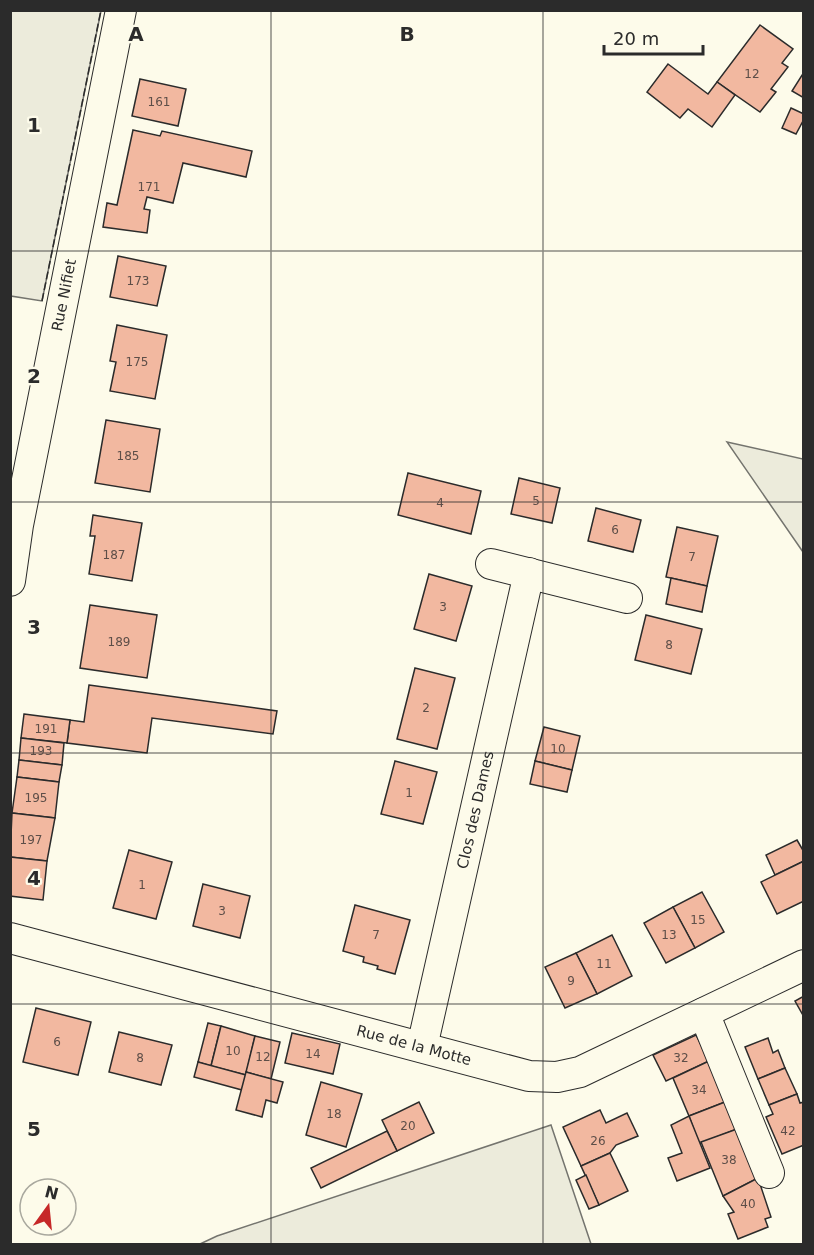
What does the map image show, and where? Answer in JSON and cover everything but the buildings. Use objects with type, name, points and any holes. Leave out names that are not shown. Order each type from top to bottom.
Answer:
[{"type":"street","name":"Rue Nifiet","points":[[10,581],[14,525],[121,10]]},
{"type":"street","points":[[491,564],[627,598]]},
{"type":"street","name":"Clos des Dames","points":[[422,1047],[530,573]]},
{"type":"street","name":"Rue de la Motte","points":[[10,938],[529,1076],[557,1077],[580,1072],[804,965]]},
{"type":"street","points":[[704,1013],[769,1173]]},
{"type":"shaded area","points":[[10,11],[101,11],[42,301],[11,296]]},
{"type":"shaded area","points":[[727,442],[803,459],[803,552]]},
{"type":"shaded area","points":[[551,1125],[591,1244],[200,1244],[217,1236]]},
{"type":"fence","points":[[42,301],[101,10]]}]
